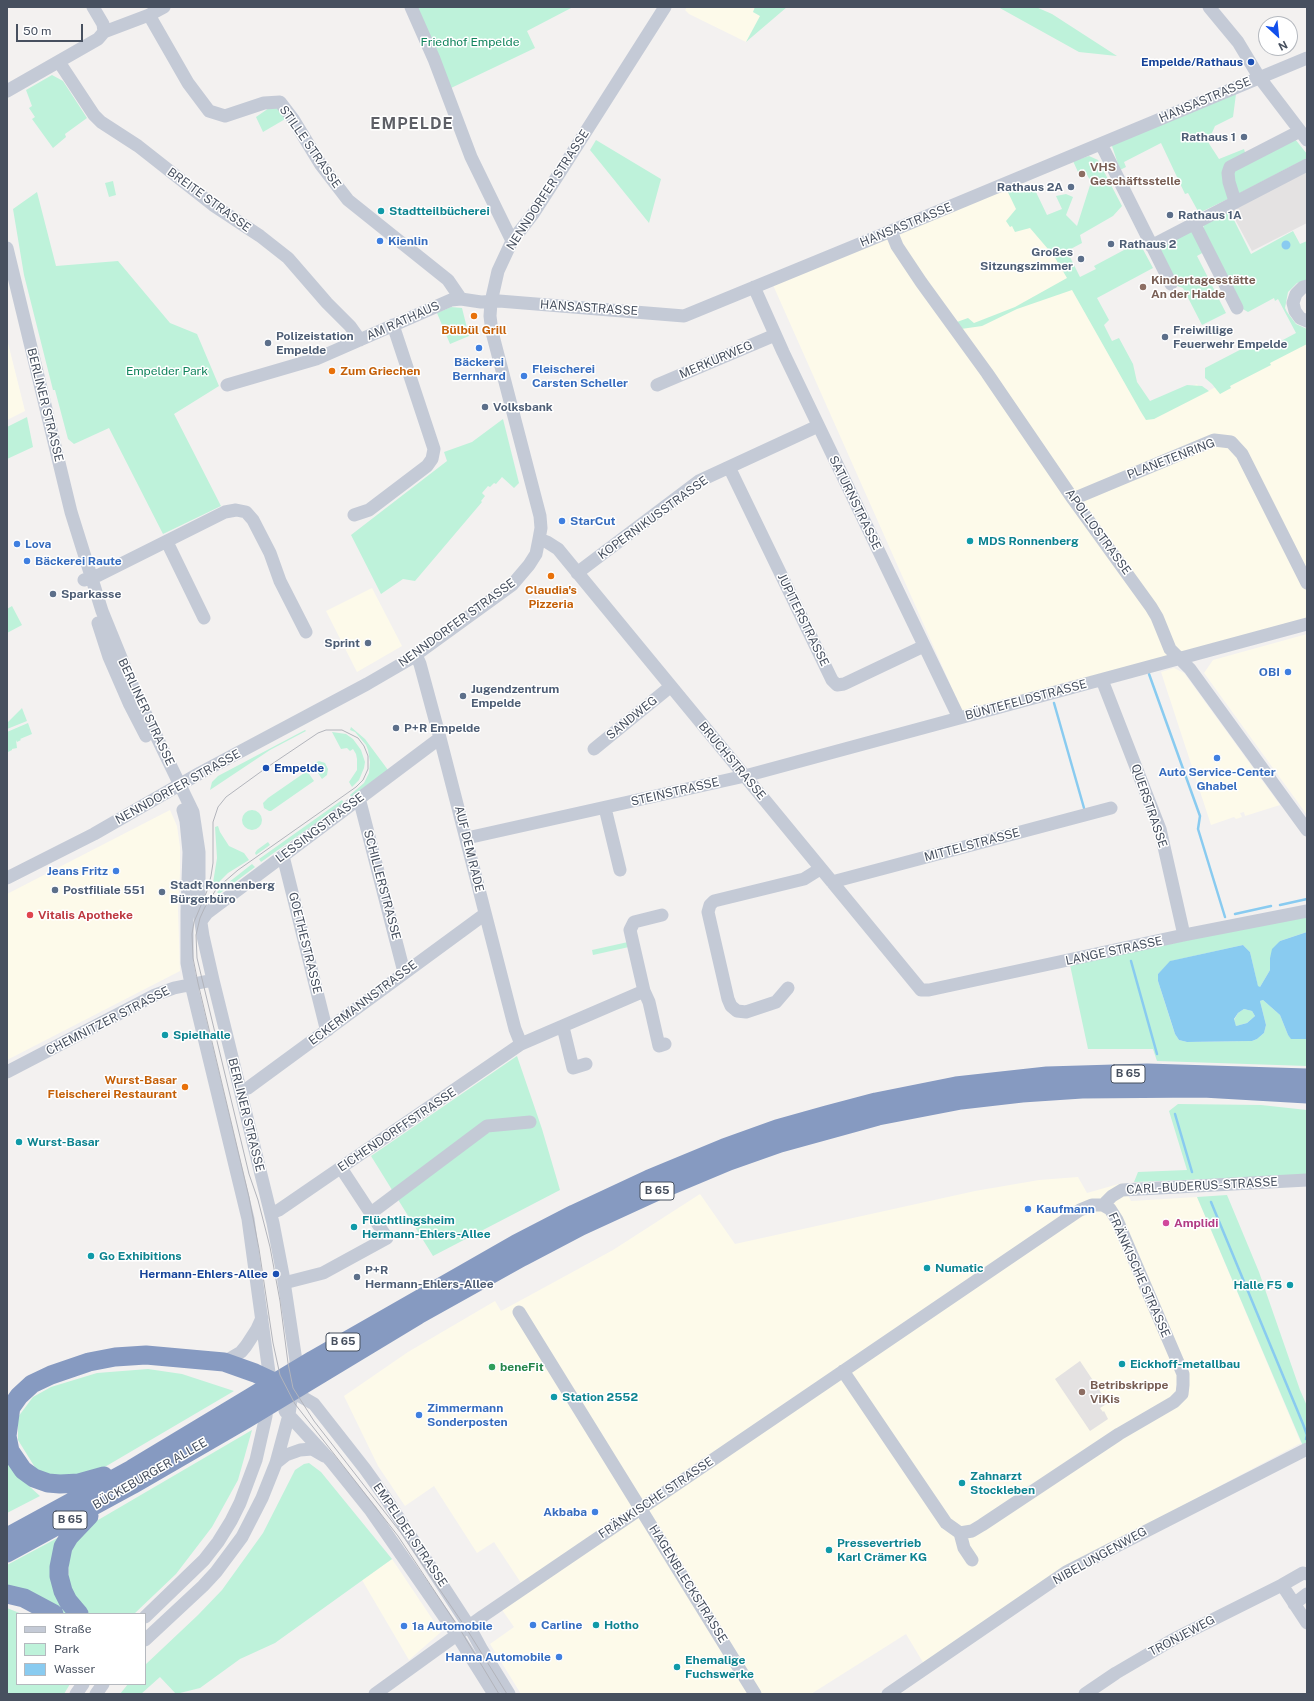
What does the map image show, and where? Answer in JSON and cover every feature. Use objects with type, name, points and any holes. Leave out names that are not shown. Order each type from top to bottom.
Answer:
[{"type":"highway","name":"B 65","points":[[309,1367],[470,1269],[574,1214],[649,1179],[724,1148],[777,1129],[827,1114],[876,1102],[956,1086],[1047,1076],[1147,1073],[1305,1082]]},
{"type":"highway","name":"B 65","points":[[309,1367],[458,1292],[580,1226],[729,1161],[780,1143],[878,1116],[961,1100],[1022,1093],[1082,1089],[1203,1088],[1264,1092],[1305,1082]]},
{"type":"highway","points":[[1264,1092],[1307,1100]]},
{"type":"highway","points":[[132,1477],[60,1484],[48,1483],[34,1478],[23,1470],[10,1452],[7,1436],[9,1410],[19,1396],[32,1384],[51,1375],[89,1362],[115,1357],[146,1356],[224,1362],[255,1373],[265,1389]]},
{"type":"highway","points":[[187,1358],[265,1389]]},
{"type":"highway","name":"BÜCKEBURGER ALLEE","points":[[7,1553],[244,1411],[309,1367]]},
{"type":"highway","points":[[78,1613],[68,1601],[60,1584],[59,1567],[63,1547],[69,1537],[86,1518],[132,1477]]},
{"type":"highway","name":"BÜCKEBURGER ALLEE","points":[[7,1537],[132,1477]]},
{"type":"highway","points":[[7,1594],[24,1598],[52,1613]]},
{"type":"street","points":[[93,7],[103,24],[104,32]]},
{"type":"street","points":[[7,91],[98,39],[104,32],[149,15],[164,7]]},
{"type":"street","points":[[411,7],[434,59],[471,157],[512,241]]},
{"type":"street","name":"NENNDORFER STRASSE","points":[[7,878],[94,834],[176,786],[367,684],[416,654],[512,585],[530,566],[536,554],[539,539],[541,528],[540,516],[492,332],[490,316],[491,302],[498,271],[512,241],[564,166],[665,7]]},
{"type":"street","points":[[1209,7],[1238,42],[1259,78],[1303,135],[1230,167],[1228,173],[1229,182],[1235,201]]},
{"type":"street","name":"STILLE STRASSE","points":[[149,15],[188,83],[209,111],[225,116],[264,103],[280,102],[294,119],[322,166],[348,200],[448,280],[461,299]]},
{"type":"street","name":"HANSASTRASSE","points":[[491,302],[684,316],[1307,58]]},
{"type":"street","name":"BREITE STRASSE","points":[[59,62],[94,115],[101,122],[138,146],[213,206],[260,236],[288,258],[327,303],[350,326],[360,340]]},
{"type":"street","points":[[1101,144],[1171,284]]},
{"type":"street","points":[[1151,246],[1235,201],[1307,165]]},
{"type":"street","points":[[1194,223],[1237,308]]},
{"type":"street","name":"APOLLOSTRASSE","points":[[891,231],[897,246],[921,282],[987,373],[1073,499],[1151,607],[1157,617],[1170,649],[1190,669],[1307,830]]},
{"type":"street","name":"BERLINER STRASSE","points":[[7,248],[87,578],[109,657],[129,703],[176,786],[193,812],[196,828],[201,921],[212,980],[272,1218],[284,1283],[309,1367],[293,1392]]},
{"type":"street","name":"BERLINER STRASSE","points":[[7,285],[51,466],[87,578]]},
{"type":"street","points":[[1307,286],[1302,287],[1296,294],[1293,303],[1295,311],[1300,318],[1307,321]]},
{"type":"street","name":"SATURNSTRASSE","points":[[754,287],[818,426],[959,718]]},
{"type":"street","name":"AM RATHAUS","points":[[227,385],[316,359],[451,300],[461,299],[491,302]]},
{"type":"street","points":[[354,515],[369,510],[427,466],[432,459],[434,449],[393,325]]},
{"type":"street","name":"MERKURWEG","points":[[657,385],[775,335]]},
{"type":"street","name":"KOPERNIKUSSTRASSE","points":[[577,573],[699,481],[818,426]]},
{"type":"street","name":"PLANETENRING","points":[[1073,499],[1214,440],[1231,442],[1242,454],[1307,583]]},
{"type":"street","name":"JUPITERSTRASSE","points":[[729,467],[832,680],[837,685],[844,684],[924,646]]},
{"type":"street","points":[[87,578],[166,542],[225,512],[236,510],[246,512],[253,520],[270,553],[280,581],[306,632]]},
{"type":"street","name":"BRUCHSTRASSE","points":[[539,539],[548,542],[558,549],[670,687],[921,990]]},
{"type":"street","points":[[166,542],[204,618]]},
{"type":"street","name":"BÜNTEFELDSTRASSE","points":[[745,776],[1307,624]]},
{"type":"street","name":"AUF DEM RADE","points":[[416,654],[467,838],[515,1029],[521,1044]]},
{"type":"street","name":"QUERSTRASSE","points":[[1102,680],[1160,829],[1184,935]]},
{"type":"street","name":"SANDWEG","points":[[594,749],[670,687]]},
{"type":"street","name":"LESSINGSTRASSE","points":[[201,921],[207,914],[440,738]]},
{"type":"street","name":"STEINSTRASSE","points":[[467,838],[745,776]]},
{"type":"street","name":"BERLINER STRASSE","points":[[176,786],[188,831],[189,877],[186,944],[191,984],[248,1219],[262,1318],[265,1389]]},
{"type":"street","name":"SCHILLERSTRASSE","points":[[359,798],[404,972]]},
{"type":"street","points":[[605,808],[620,870]]},
{"type":"street","name":"MITTELSTRASSE","points":[[832,882],[1111,808]]},
{"type":"street","name":"GOETHESTRASSE","points":[[283,856],[325,1024],[328,1030]]},
{"type":"street","points":[[788,988],[776,1002],[746,1012],[738,1011],[731,1006],[728,999],[708,912],[710,905],[714,901],[804,879],[820,868]]},
{"type":"street","name":"LANGE STRASSE","points":[[921,990],[929,990],[1184,935],[1307,911]]},
{"type":"street","name":"ECKERMANNSTRASSE","points":[[240,1090],[248,1088],[485,914]]},
{"type":"street","points":[[662,915],[634,922],[630,930],[644,991],[649,1002],[659,1046],[665,1044]]},
{"type":"street","name":"CHEMNITZER STRASSE","points":[[7,1072],[155,995],[174,988],[212,980]]},
{"type":"street","name":"EICHENDORFFSTRASSE","points":[[272,1218],[279,1210],[521,1044],[644,991]]},
{"type":"street","points":[[563,1027],[574,1068],[586,1064]]},
{"type":"street","points":[[371,1213],[487,1126],[530,1122]]},
{"type":"street","points":[[284,1283],[323,1273],[388,1238],[341,1168]]},
{"type":"street","name":"CARL-BUDERUS-STRASSE","points":[[1103,1205],[1112,1196],[1122,1190],[1307,1180]]},
{"type":"street","name":"FRÄNKISCHE STRASSE","points":[[375,1694],[457,1634],[1080,1210],[1092,1205],[1103,1205],[1110,1209],[1118,1220],[1183,1374],[1182,1394],[1174,1402],[1119,1434],[982,1525],[972,1531],[960,1533]]},
{"type":"street","name":"HAGENBLECKSTRASSE","points":[[519,1312],[756,1694]]},
{"type":"street","points":[[224,1362],[241,1352],[253,1336],[262,1318]]},
{"type":"street","points":[[265,1389],[309,1367]]},
{"type":"street","points":[[843,1371],[946,1523],[960,1533],[964,1548],[972,1560]]},
{"type":"street","points":[[146,1639],[203,1586],[221,1566],[242,1537],[262,1498],[276,1464],[289,1415],[293,1392],[265,1389]]},
{"type":"street","points":[[146,1616],[204,1560],[218,1542],[231,1521],[243,1497],[256,1460],[265,1389]]},
{"type":"street","name":"EMPELDER STRASSE","points":[[265,1389],[330,1460],[371,1511],[457,1634],[494,1694]]},
{"type":"street","name":"EMPELDER STRASSE","points":[[293,1392],[314,1404],[365,1469],[385,1497],[469,1626],[509,1694]]},
{"type":"street","points":[[276,1464],[286,1456],[300,1450],[312,1449],[330,1460]]},
{"type":"street","name":"NIBELUNGENWEG","points":[[888,1694],[1066,1572],[1304,1450]]},
{"type":"street","name":"TRONJEWEG","points":[[1085,1694],[1116,1673],[1174,1639],[1303,1573],[1307,1574]]},
{"type":"street","points":[[1282,1585],[1307,1623]]},
{"type":"street","points":[[1294,1604],[1307,1594]]},
{"type":"street","points":[[76,1694],[82,1685]]},
{"type":"street","points":[[96,1694],[103,1685]]},
{"type":"shaded area","points":[[687,7],[755,7],[753,12],[761,16],[746,42],[689,14],[685,10]]},
{"type":"shaded area","points":[[1307,169],[1307,223],[1252,251],[1230,210]]},
{"type":"shaded area","points":[[1022,181],[1143,410],[1197,384],[1202,394],[1307,341],[1307,619],[963,713],[773,285]]},
{"type":"shaded area","points":[[7,339],[25,411],[7,420]]},
{"type":"shaded area","points":[[372,588],[402,646],[357,672],[326,611]]},
{"type":"shaded area","points":[[1307,634],[1307,815],[1204,673],[1213,660]]},
{"type":"shaded area","name":"Auto Service-Center Ghabel","points":[[1174,668],[1184,673],[1280,805],[1245,816],[1244,812],[1240,813],[1242,817],[1236,819],[1234,817],[1211,825],[1161,672]]},
{"type":"shaded area","points":[[170,810],[177,826],[180,847],[178,910],[180,971],[7,1060],[7,894]]},
{"type":"shaded area","points":[[1078,1177],[1087,1193],[1122,1183],[1131,1201],[1197,1197],[1301,1443],[1074,1563],[924,1664],[906,1634],[811,1694],[521,1694],[490,1644],[514,1627],[498,1604],[523,1586],[494,1542],[477,1553],[434,1486],[405,1506],[378,1466],[344,1396],[408,1352],[495,1301],[501,1311],[613,1250],[700,1194],[735,1244],[975,1191],[1039,1180]]},
{"type":"shaded area","name":"Betribskrippe ViKis","points":[[1080,1361],[1108,1403],[1100,1408],[1103,1412],[1104,1411],[1108,1419],[1090,1431],[1055,1379]]},
{"type":"shaded area","points":[[392,1559],[441,1632],[409,1660],[362,1580]]},
{"type":"green space","name":"Friedhof Empelde","points":[[417,7],[573,7],[527,31],[535,48],[451,88]]},
{"type":"green space","points":[[755,7],[787,7],[746,42],[760,16],[753,12]]},
{"type":"green space","points":[[998,7],[1036,7],[1052,14],[1117,56],[1079,52]]},
{"type":"green space","points":[[52,75],[63,81],[87,118],[65,134],[66,137],[53,148],[32,119],[35,117],[29,108],[32,106],[26,90]]},
{"type":"green space","points":[[1236,94],[1233,117],[1215,126],[1208,142],[1219,159],[1244,149],[1246,156],[1227,165],[1228,199],[1199,213],[1188,193],[1185,194],[1161,143],[1124,162],[1126,167],[1120,170],[1111,143]]},
{"type":"green space","points":[[278,107],[287,118],[263,132],[256,117],[269,108]]},
{"type":"green space","points":[[1295,139],[1307,154],[1307,158],[1238,194],[1232,176],[1235,170]]},
{"type":"green space","points":[[596,140],[661,179],[649,223],[590,150]]},
{"type":"green space","points":[[1089,156],[1098,160],[1122,206],[1113,216],[1080,235],[1082,243],[1067,251],[1080,277],[1096,269],[1094,266],[1139,242],[1153,268],[1097,298],[1109,320],[1104,325],[1112,341],[1119,338],[1133,364],[1137,382],[1150,401],[1187,385],[1202,386],[1209,391],[1154,419],[1146,420],[1072,290],[1017,309],[982,326],[961,329],[957,322],[968,318],[974,323],[1015,307],[1067,278],[1054,256],[1030,228],[1015,232],[1012,226],[1010,227],[1006,221],[1016,209],[1005,186],[1018,183],[1035,190],[1047,215],[1062,209],[1056,196],[1066,194],[1073,197],[1066,215],[1077,226],[1091,182],[1084,169],[1078,172],[1073,161]]},
{"type":"green space","points":[[113,181],[116,195],[109,197],[105,183]]},
{"type":"green space","name":"Empelder Park","points":[[37,192],[56,266],[118,261],[170,323],[197,334],[219,386],[174,414],[221,506],[163,534],[109,428],[74,444],[68,439],[55,390],[53,390],[24,275],[13,209]]},
{"type":"green space","points":[[1229,210],[1251,254],[1293,231],[1300,244],[1307,241],[1307,280],[1297,283],[1288,292],[1285,308],[1296,324],[1307,329],[1307,344],[1270,363],[1271,365],[1230,386],[1231,388],[1220,394],[1205,378],[1205,368],[1257,341],[1263,343],[1266,349],[1296,333],[1278,299],[1275,301],[1274,298],[1248,312],[1241,308],[1203,230],[1204,224]]},
{"type":"green space","points":[[1192,231],[1204,252],[1197,256],[1226,313],[1202,325],[1183,288],[1177,286],[1159,252],[1161,247]]},
{"type":"green space","points":[[451,307],[462,308],[469,336],[450,344],[437,313]]},
{"type":"green space","points":[[27,417],[33,447],[7,459],[7,427]]},
{"type":"green space","points":[[503,419],[519,483],[514,488],[502,477],[496,484],[494,483],[490,487],[488,486],[482,493],[485,496],[481,501],[482,502],[415,581],[403,579],[381,594],[351,535],[447,461],[444,452],[472,442]]},
{"type":"green space","points":[[12,606],[22,625],[7,633],[7,609]]},
{"type":"green space","points":[[22,708],[27,721],[7,729],[7,723]]},
{"type":"green space","points":[[28,723],[32,734],[20,739],[21,740],[17,742],[16,740],[17,748],[8,752],[7,732]]},
{"type":"green space","points":[[351,727],[365,739],[388,770],[351,797],[350,795],[364,783],[369,773],[370,762],[366,745],[355,732],[350,730]]},
{"type":"green space","points":[[305,730],[306,731],[270,750],[210,790],[212,782],[218,776]]},
{"type":"green space","points":[[332,732],[346,734],[353,739],[361,750],[365,762],[364,768],[359,780],[352,787],[349,782],[357,770],[356,754],[353,749],[350,751],[347,748],[341,749]]},
{"type":"green space","points":[[319,761],[325,763],[328,769],[327,775],[322,779],[312,764]]},
{"type":"green space","points":[[307,771],[314,781],[271,811],[264,808],[263,803],[268,798]]},
{"type":"green space","points":[[342,800],[344,803],[261,862],[259,859]]},
{"type":"green space","points":[[248,810],[256,810],[262,816],[262,824],[256,830],[248,830],[242,824],[242,816]]},
{"type":"green space","points":[[218,826],[229,846],[244,853],[249,860],[228,873],[212,889],[217,858],[215,827]]},
{"type":"green space","points":[[268,842],[270,845],[256,855],[255,853],[257,850]]},
{"type":"green space","points":[[252,864],[255,867],[219,894],[217,892],[224,886]]},
{"type":"green space","points":[[1307,915],[1307,932],[1280,941],[1270,958],[1270,970],[1260,987],[1258,987],[1250,952],[1243,945],[1171,961],[1158,974],[1158,981],[1175,1034],[1179,1040],[1187,1042],[1252,1041],[1257,1039],[1264,1033],[1266,1025],[1260,1001],[1263,1000],[1280,1015],[1288,1035],[1291,1038],[1307,1039],[1307,1066],[1157,1061],[1153,1049],[1088,1049],[1070,965]]},
{"type":"green space","points":[[628,942],[629,947],[593,955],[592,950]]},
{"type":"green space","points":[[1244,1009],[1252,1011],[1255,1016],[1247,1023],[1236,1026],[1234,1020],[1238,1013]]},
{"type":"green space","points":[[517,1056],[542,1129],[560,1190],[433,1256],[371,1156]]},
{"type":"green space","points":[[1178,1104],[1261,1105],[1307,1110],[1307,1175],[1134,1182],[1138,1172],[1187,1170],[1169,1111]]},
{"type":"green space","points":[[1227,1195],[1259,1272],[1307,1406],[1307,1444],[1303,1446],[1197,1197]]},
{"type":"green space","points":[[148,1369],[182,1374],[234,1391],[103,1468],[60,1480],[36,1469],[18,1440],[18,1417],[33,1397],[51,1387],[97,1373]]},
{"type":"green space","points":[[252,1430],[238,1480],[212,1527],[176,1574],[135,1613],[79,1613],[68,1601],[69,1537]]},
{"type":"green space","points":[[7,1461],[19,1477],[40,1496],[7,1513]]},
{"type":"green space","points":[[309,1463],[321,1472],[392,1559],[275,1643],[240,1659],[200,1688],[176,1694],[160,1677],[141,1694],[120,1694],[127,1685],[146,1685],[146,1664],[222,1590],[263,1533],[295,1470],[304,1464]]},
{"type":"green space","points":[[63,1535],[71,1613],[64,1613],[56,1607],[7,1589],[7,1565]]},
{"type":"green space","points":[[7,1608],[20,1613],[16,1613],[16,1685],[69,1685],[64,1694],[7,1694]]},
{"type":"water","points":[[1286,240],[1291,245],[1286,250],[1281,245]]},
{"type":"water","points":[[1307,932],[1307,1039],[1291,1039],[1280,1015],[1263,1000],[1260,1001],[1266,1025],[1264,1033],[1257,1039],[1252,1041],[1187,1042],[1179,1040],[1175,1034],[1158,981],[1158,974],[1170,961],[1243,945],[1250,952],[1258,986],[1260,987],[1270,970],[1272,949],[1280,941]],"holes":[[[1244,1009],[1252,1011],[1255,1016],[1247,1023],[1236,1026],[1234,1019],[1238,1013]]]},
{"type":"waterway","points":[[1149,674],[1200,816],[1198,829],[1225,917]]},
{"type":"waterway","points":[[1054,703],[1084,808]]},
{"type":"waterway","points":[[1280,905],[1307,899]]},
{"type":"waterway","points":[[1235,914],[1271,906]]},
{"type":"waterway","points":[[1131,961],[1157,1054]]},
{"type":"waterway","points":[[1175,1114],[1192,1172]]},
{"type":"waterway","points":[[1211,1202],[1303,1424],[1307,1435],[1306,1439]]},
{"type":"tram line","points":[[499,1694],[461,1631],[398,1536],[295,1404],[280,1375],[273,1343],[259,1249],[249,1197],[193,958],[192,934],[194,922],[207,891],[211,876],[213,863],[213,822],[218,807],[226,797],[266,768],[318,733],[326,730],[342,730],[358,738],[364,746],[368,756],[368,769],[363,780],[356,787],[238,870],[217,888],[200,918],[196,935],[197,958],[249,1174],[258,1200],[270,1247],[293,1388],[314,1421],[401,1533],[466,1628],[507,1694]]},
{"type":"place","name":"Empelde/Rathaus","points":[[1251,62]]},
{"type":"place","name":"Rathaus 1","points":[[1244,137]]},
{"type":"place","name":"VHS Geschäftsstelle","points":[[1082,174]]},
{"type":"place","name":"Rathaus 2A","points":[[1071,187]]},
{"type":"place","name":"Stadtteilbücherei","points":[[381,211]]},
{"type":"place","name":"Rathaus 1A","points":[[1170,215]]},
{"type":"place","name":"Kienlin","points":[[380,241]]},
{"type":"place","name":"Rathaus 2","points":[[1111,244]]},
{"type":"place","name":"Großes Sitzungszimmer","points":[[1081,259]]},
{"type":"place","name":"Kindertagesstätte An der Halde","points":[[1143,287]]},
{"type":"place","name":"Bülbül Grill","points":[[474,316]]},
{"type":"place","name":"Freiwillige Feuerwehr Empelde","points":[[1165,337]]},
{"type":"place","name":"Polizeistation Empelde","points":[[268,343]]},
{"type":"place","name":"Bäckerei Bernhard","points":[[479,348]]},
{"type":"place","name":"Zum Griechen","points":[[332,371]]},
{"type":"place","name":"Fleischerei Carsten Scheller","points":[[524,376]]},
{"type":"place","name":"Volksbank","points":[[485,407]]},
{"type":"place","name":"StarCut","points":[[562,521]]},
{"type":"place","name":"MDS Ronnenberg","points":[[970,541]]},
{"type":"place","name":"Lova","points":[[17,544]]},
{"type":"place","name":"Bäckerei Raute","points":[[27,561]]},
{"type":"place","name":"Claudia's Pizzeria","points":[[551,576]]},
{"type":"place","name":"Sparkasse","points":[[53,594]]},
{"type":"place","name":"Sprint","points":[[368,643]]},
{"type":"place","name":"OBI","points":[[1288,672]]},
{"type":"place","name":"Jugendzentrum Empelde","points":[[463,696]]},
{"type":"place","name":"P+R Empelde","points":[[396,728]]},
{"type":"place","name":"Auto Service-Center Ghabel","points":[[1217,758]]},
{"type":"place","name":"Empelde","points":[[266,768]]},
{"type":"place","name":"Jeans Fritz","points":[[116,871]]},
{"type":"place","name":"Postfiliale 551","points":[[55,890]]},
{"type":"place","name":"Stadt Ronnenberg Bürgerbüro","points":[[162,892]]},
{"type":"place","name":"Vitalis Apotheke","points":[[30,915]]},
{"type":"place","name":"Spielhalle","points":[[165,1035]]},
{"type":"place","name":"Wurst-Basar Fleischerei Restaurant","points":[[185,1087]]},
{"type":"place","name":"Wurst-Basar","points":[[19,1142]]},
{"type":"place","name":"Kaufmann","points":[[1028,1209]]},
{"type":"place","name":"Amplidi","points":[[1166,1223]]},
{"type":"place","name":"Flüchtlingsheim Hermann-Ehlers-Allee","points":[[354,1227]]},
{"type":"place","name":"Go Exhibitions","points":[[91,1256]]},
{"type":"place","name":"Numatic","points":[[927,1268]]},
{"type":"place","name":"Hermann-Ehlers-Allee","points":[[276,1274]]},
{"type":"place","name":"P+R Hermann-Ehlers-Allee","points":[[357,1277]]},
{"type":"place","name":"Halle F5","points":[[1290,1285]]},
{"type":"place","name":"Eickhoff-metallbau","points":[[1122,1364]]},
{"type":"place","name":"beneFit","points":[[492,1367]]},
{"type":"place","name":"Betribskrippe ViKis","points":[[1082,1392]]},
{"type":"place","name":"Station 2552","points":[[554,1397]]},
{"type":"place","name":"Zimmermann Sonderposten","points":[[419,1415]]},
{"type":"place","name":"Zahnarzt Stockleben","points":[[962,1483]]},
{"type":"place","name":"Akbaba","points":[[595,1512]]},
{"type":"place","name":"Pressevertrieb Karl Crämer KG","points":[[829,1550]]},
{"type":"place","name":"Carline","points":[[533,1625]]},
{"type":"place","name":"Hotho","points":[[596,1625]]},
{"type":"place","name":"1a Automobile","points":[[404,1626]]},
{"type":"place","name":"Hanna Automobile","points":[[559,1657]]},
{"type":"place","name":"Ehemalige Fuchswerke","points":[[677,1667]]},
{"type":"district","name":"EMPELDE","points":[[412,124]]}]
